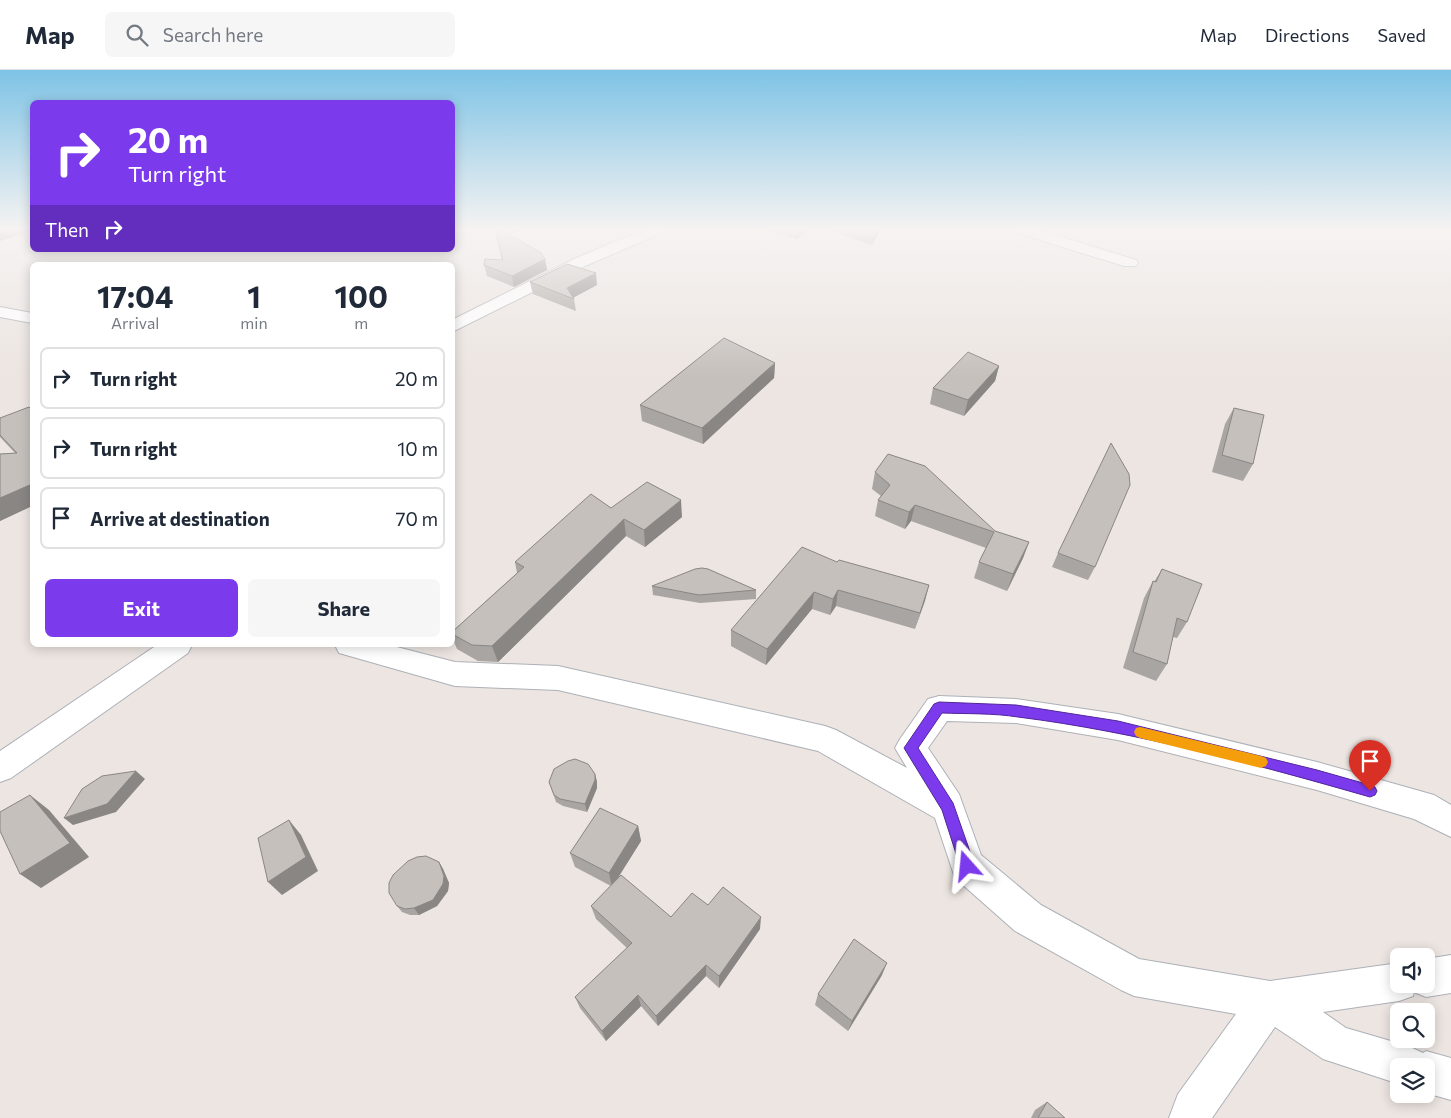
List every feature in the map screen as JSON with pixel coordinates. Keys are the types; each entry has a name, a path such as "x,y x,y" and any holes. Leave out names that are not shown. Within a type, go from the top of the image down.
{"street":[{"path":"455,326 550,278"},
{"path":"0,312 30,318"},
{"path":"0,768 175,647"},
{"path":"356,647 455,674 558,678 824,739 948,808"},
{"path":"1390,983 1270,1000 1134,977 1028,918 967,866 948,808 911,748 939,708 1016,711 1118,727 1317,776 1422,806 1451,822"},
{"path":"1435,977 1451,974"},
{"path":"1270,1000 1337,1046 1390,1061"},
{"path":"1190,1118 1193,1109 1270,1000"},
{"path":"1435,1075 1451,1079"}],"building":[{"path":"538,278 587,278 567,288 574,299 530,282"},
{"path":"724,338 775,363 702,428 640,405"},
{"path":"968,352 999,366 968,400 933,388"},
{"path":"30,408 30,485 0,498 0,454 17,453 0,435 0,418"},
{"path":"1234,408 1264,415 1253,464 1222,455"},
{"path":"1111,443 1129,474 1130,485 1095,567 1058,553"},
{"path":"888,454 925,466 995,531 1029,542 1013,574 979,562 994,532 915,505 909,512 878,500 890,485 875,472"},
{"path":"647,482 681,500 644,530 624,519 492,646 472,645 455,636 455,629 524,567 515,562 591,494 611,508"},
{"path":"802,547 837,562 839,560 929,585 920,613 838,590 833,599 814,592 767,649 731,630"},
{"path":"702,568 756,590 699,595 652,586"},
{"path":"1162,569 1202,584 1187,622 1177,618 1167,664 1133,652 1153,581 1156,582"},
{"path":"575,759 588,764 595,774 595,780 585,804 560,799 554,795 549,782 554,769"},
{"path":"136,771 107,804 64,818 82,789 102,776"},
{"path":"30,795 70,843 20,874 0,831 0,812"},
{"path":"600,808 638,826 609,873 570,853"},
{"path":"289,820 306,857 268,882 258,838"},
{"path":"426,856 439,862 444,876 443,884 433,900 414,908 405,909 397,906 389,893 389,883 393,875 408,861"},
{"path":"621,875 671,917 692,893 708,905 723,887 761,917 719,976 706,965 656,1016 638,995 602,1031 575,997 632,943 591,906"},
{"path":"854,939 887,963 852,1021 818,994"},
{"path":"1047,1102 1065,1118 1038,1118"}],"slow traffic":[{"path":"1140,732 1261,762"}],"route":[{"path":"967,866 948,808 911,748 939,708 1016,711 1118,727 1370,791"}]}
